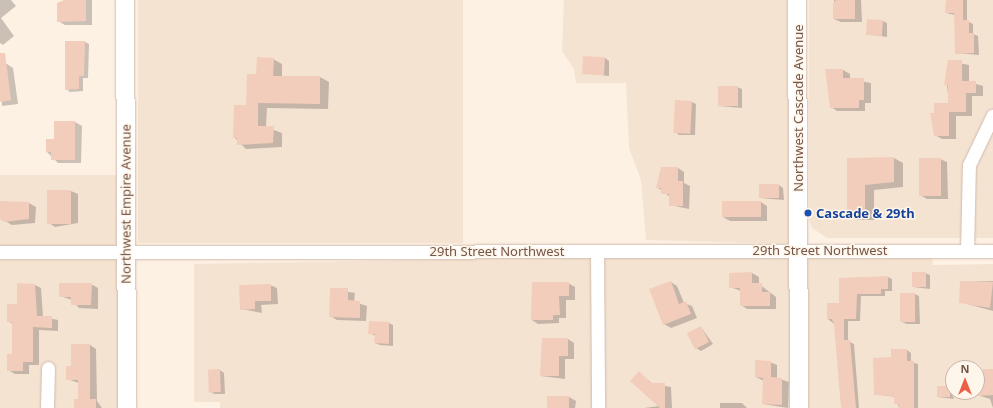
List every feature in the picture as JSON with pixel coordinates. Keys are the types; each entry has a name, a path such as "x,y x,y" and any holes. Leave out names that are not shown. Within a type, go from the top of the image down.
{"street":[{"name":"Northwest Empire Avenue","path":"125,0 128,408"},
{"name":"Northwest Cascade Avenue","path":"797,0 799,408"},
{"path":"967,251 969,165 993,115"},
{"path":"597,251 598,408"},
{"name":"29th Street Northwest","path":"0,252 993,251"},
{"path":"47,408 48,368"}],"shaded area":[{"path":"138,0 463,0 463,243 138,243"},
{"path":"564,0 790,0 791,244 646,240 641,180 629,148 626,83 576,83 574,69 562,51"},
{"path":"809,0 993,0 993,238 827,238 812,228 809,220"},
{"path":"0,175 120,175 120,408 0,408"},
{"path":"792,253 792,408 220,408 220,402 194,402 194,264"},
{"path":"810,257 932,258 933,265 993,264 993,408 806,408 806,263"}],"building":[{"path":"64,0 86,0 86,21 57,22 57,3"},
{"path":"836,0 855,0 855,19 833,19 833,3"},
{"path":"946,0 963,0 963,20 969,20 969,33 974,33 974,53 955,54 954,13 945,13"},
{"path":"867,19 883,20 882,36 866,35"},
{"path":"65,41 85,41 84,76 79,76 79,89 65,90"},
{"path":"0,53 5,53 11,100 0,102"},
{"path":"583,56 605,57 604,75 582,74"},
{"path":"257,57 274,58 273,76 320,76 320,104 258,103 258,126 274,126 273,143 237,145 237,138 233,138 234,105 246,105 247,74 256,74"},
{"path":"948,60 962,60 962,81 976,81 976,93 966,93 966,112 949,112 949,136 934,136 930,113 934,113 934,103 948,103 948,85 944,85"},
{"path":"825,69 843,69 843,78 864,78 864,100 859,100 859,108 830,108"},
{"path":"718,86 738,86 738,106 718,106"},
{"path":"675,100 692,101 690,134 673,133"},
{"path":"54,121 75,121 75,160 51,160 51,152 46,152 46,139 54,139"},
{"path":"894,157 894,182 865,185 865,216 847,216 847,158"},
{"path":"919,158 941,158 941,196 919,196"},
{"path":"661,167 678,167 678,181 683,181 683,206 669,206 669,194 661,194 661,188 656,188"},
{"path":"759,184 779,184 779,198 759,198"},
{"path":"47,190 71,190 71,224 47,224"},
{"path":"0,201 29,202 29,219 4,222 0,219"},
{"path":"722,201 761,201 761,217 722,217"},
{"path":"752,272 752,283 762,283 762,292 770,292 770,306 740,306 740,288 729,288 729,273"},
{"path":"912,272 926,272 926,287 912,287"},
{"path":"888,276 888,289 881,289 881,294 857,294 856,319 844,319 844,340 850,340 856,408 841,408 834,325 832,319 827,319 827,303 839,303 839,278"},
{"path":"671,281 679,304 686,301 691,314 663,325 649,289"},
{"path":"960,281 993,282 990,308 959,303"},
{"path":"532,282 569,282 569,296 559,296 560,315 553,315 553,320 531,320"},
{"path":"17,283 35,284 37,316 52,316 52,328 33,327 33,362 23,362 23,371 7,371 7,354 12,354 12,322 7,322 7,304 17,304"},
{"path":"59,283 92,283 91,305 71,305 71,297 59,297"},
{"path":"271,284 271,301 255,301 255,309 240,310 239,285"},
{"path":"330,288 348,288 348,300 360,301 360,318 329,317"},
{"path":"900,293 915,293 915,322 900,322"},
{"path":"369,321 389,322 389,344 374,343 375,334 368,334"},
{"path":"701,326 709,342 695,349 687,333"},
{"path":"542,338 568,338 568,356 559,356 559,376 540,376"},
{"path":"71,344 90,344 90,399 96,399 96,408 74,408 74,399 78,399 78,380 66,380 66,366 71,366"},
{"path":"891,349 907,349 907,361 914,361 914,408 899,408 899,404 894,404 894,396 874,395 873,358 891,357"},
{"path":"755,360 771,361 771,377 782,378 782,405 762,404 763,378 755,377"},
{"path":"208,369 220,369 221,392 209,392"},
{"path":"985,369 993,369 993,395 985,396"},
{"path":"639,371 651,383 665,383 665,408 660,408 630,381"},
{"path":"937,386 945,386 945,397 937,397"},
{"path":"547,396 569,396 569,408 547,408"}],"place":[{"name":"Cascade & 29th","path":"808,213"}]}
